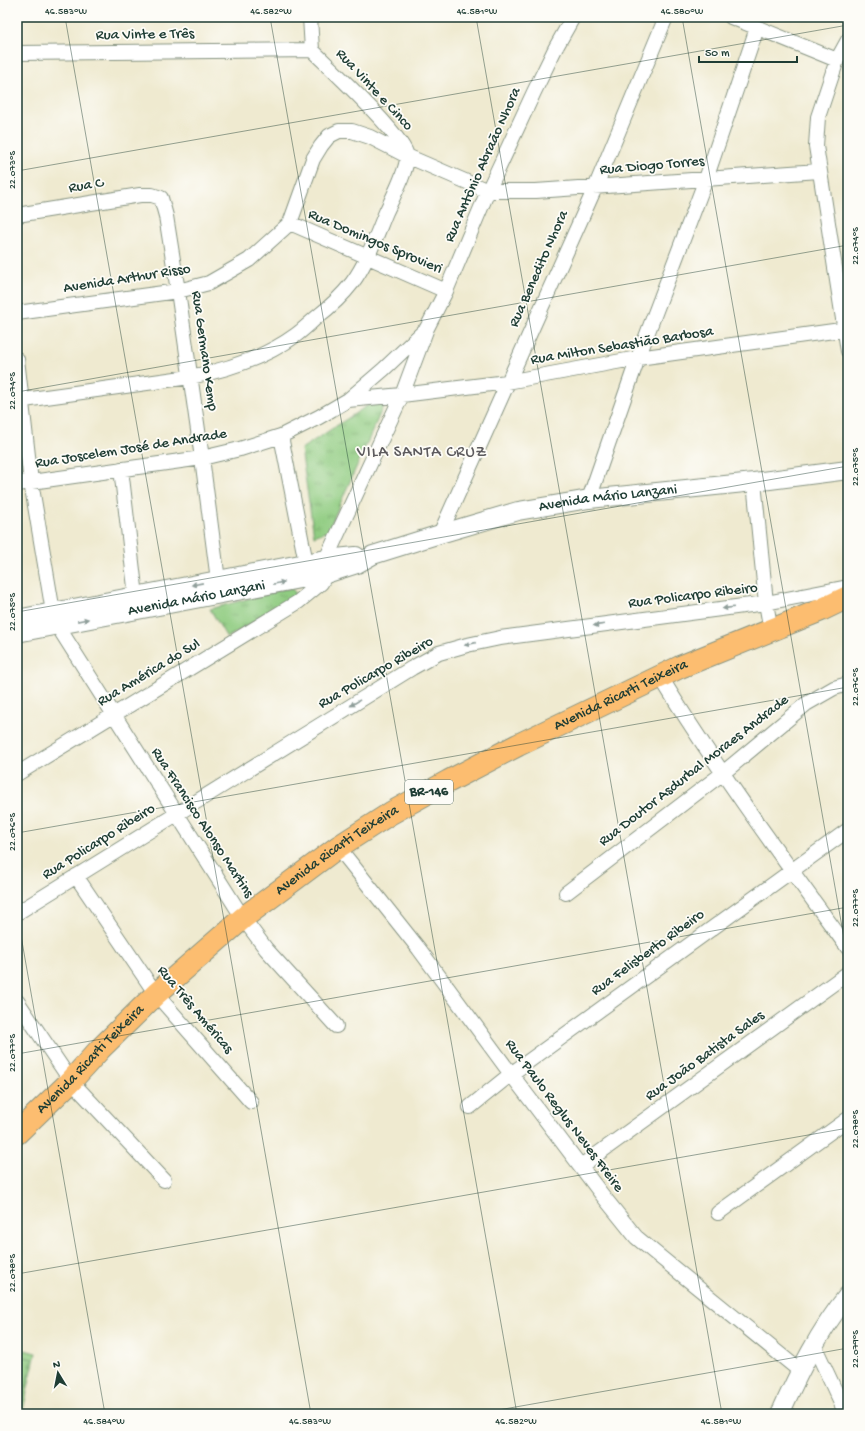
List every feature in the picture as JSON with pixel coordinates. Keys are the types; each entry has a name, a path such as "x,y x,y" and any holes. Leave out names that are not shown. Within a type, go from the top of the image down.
{"main road":[{"name":"Avenida Ricarti Teixeira","path":"17,1133 71,1081 100,1049 156,994 243,918 338,847 391,812 449,780 518,745 660,676 848,598"}],"street":[{"path":"310,17 312,50"},
{"name":"Rua Antônio Abraão Nhora","path":"427,328 446,291 488,191 544,70 573,17"},
{"name":"Rua Benedito Nhora","path":"440,534 595,188 666,17"},
{"path":"731,17 838,60"},
{"path":"589,498 638,358 706,179 757,28"},
{"path":"848,40 838,60 818,117 816,146 819,172 846,329 848,350"},
{"name":"Rua Vinte e Três","path":"17,53 312,50"},
{"name":"Rua Vinte e Cinco","path":"312,50 368,106 395,136 402,145 407,156"},
{"name":"Avenida Arthur Risso","path":"17,313 178,291 209,282 249,260 290,223 313,159 329,136 339,131 352,131 370,137 407,156 488,191"},
{"path":"19,401 190,377 212,372 259,356 296,335 332,305 352,283 367,257 402,174 407,156"},
{"name":"Rua Diogo Torres","path":"488,191 536,191 595,188 819,172"},
{"name":"Rua C","path":"17,215 140,195 152,195 161,198"},
{"name":"Rua Germano Kemp","path":"161,198 166,216 178,291 218,580"},
{"name":"Rua Domingos Sprovieri","path":"290,223 446,291"},
{"name":"Rua América do Sul","path":"17,774 113,714 235,642 298,602 321,583 326,566 402,395 427,328"},
{"name":"Rua Joscelem José de Andrade","path":"17,484 202,458 240,449 281,436 319,417 348,400 384,369 427,328"},
{"name":"Rua Milton Sebastião Barbosa","path":"348,400 507,382 638,358 846,329"},
{"path":"17,360 19,401 31,482 55,618"},
{"path":"281,436 307,570 298,602"},
{"path":"121,469 136,596"},
{"name":"Avenida Mário Lanzani","path":"17,618 55,618 307,570 373,555 518,511 589,498 754,482 848,470"},
{"path":"754,482 766,603 771,631"},
{"name":"Avenida Mário Lanzani","path":"17,633 55,618 136,596 218,580 307,570"},
{"name":"Rua Policarpo Ribeiro","path":"17,913 412,668 439,653 466,645 500,638 766,603 848,587"},
{"name":"Rua Francisco Alonso Martins","path":"55,618 113,714 243,918 266,949 336,1026"},
{"path":"660,676 676,703 723,773 848,948"},
{"name":"Rua Doutor Asdurbal Moraes Andrade","path":"566,892 723,773 806,704 834,688 848,684"},
{"name":"Rua Felisberto Ribeiro","path":"470,1107 511,1074 848,830"},
{"name":"Rua Paulo Reglus Neves Freire","path":"338,847 419,949 511,1074 582,1166 603,1196 636,1237 800,1370"},
{"name":"Rua Três Américas","path":"76,876 156,994 252,1102"},
{"name":"Rua João Batista Sales","path":"582,1166 848,973"},
{"path":"17,1001 71,1081 164,1180"},
{"path":"718,1213 848,1119"},
{"path":"780,1414 800,1370 814,1345 837,1308 848,1295"},
{"path":"814,1345 846,1414"}],"green space":[{"path":"387,398 328,531 314,536 301,449 365,407"},
{"path":"284,589 292,589 295,592 295,597 227,638 210,609"},
{"path":"17,1348 36,1353 22,1414 17,1414"},
{"path":"17,1355 32,1359 20,1410 17,1409"}],"district":[{"name":"VILA SANTA CRUZ","path":"422,453"}]}
